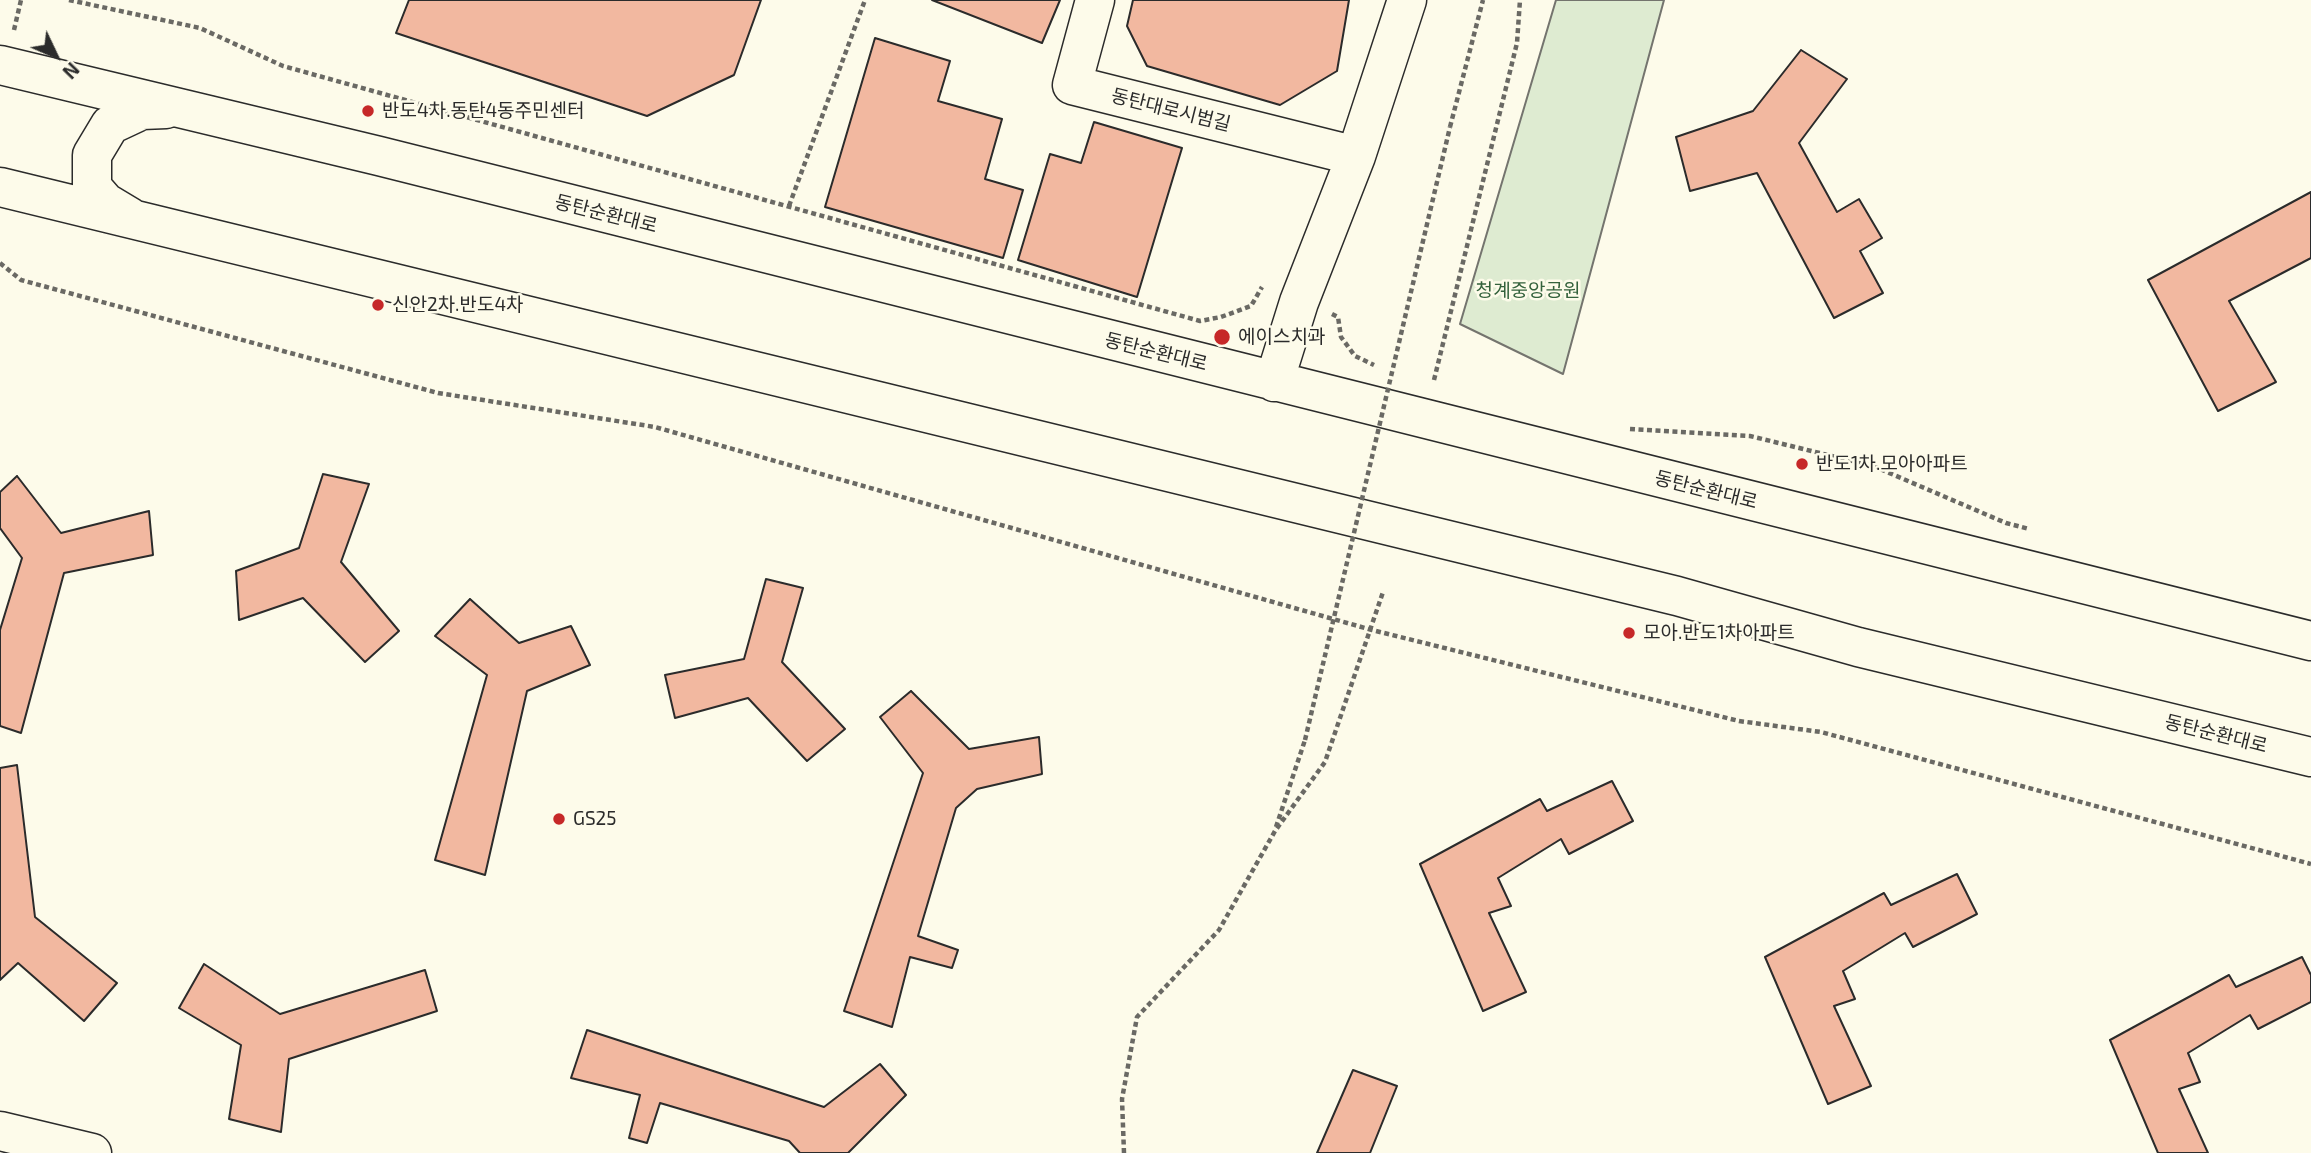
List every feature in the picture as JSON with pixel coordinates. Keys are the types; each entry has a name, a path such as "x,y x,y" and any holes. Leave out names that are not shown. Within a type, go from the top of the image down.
{"street":[{"name":"동탄대로시범길","path":"1095,0 1072,85 1356,156"},
{"path":"1274,382 1299,302 1356,156 1407,0"},
{"name":"동탄순환대로","path":"0,65 379,156 2311,641"},
{"path":"138,221 105,202 92,187 92,155 110,125 142,110 178,109"},
{"name":"동탄순환대로","path":"0,187 1636,586 1858,647 2311,757"},
{"path":"0,1131 92,1153"}],"path":[{"path":"69,0 200,28 283,66 1200,321 1251,306 1262,287"},
{"path":"789,207 865,0"},
{"path":"1275,831 1305,740 1450,127 1483,0"},
{"path":"1434,380 1517,43 1520,0"},
{"path":"0,263 22,280 438,393 655,428 1371,630 1739,722 1821,732 2311,864"},
{"path":"1338,317 1342,337 1355,356 1373,365 1398,371"},
{"path":"1422,377 1447,383"},
{"path":"1618,426 1749,436 1860,463 2006,523 2032,530"},
{"path":"1124,1153 1122,1099 1137,1017 1219,930 1275,831 1325,762 1383,592"}],"green space":[{"name":"청계중앙공원","path":"1556,0 1664,0 1563,374 1460,324"}],"building":[{"path":"409,0 761,0 734,75 647,116 396,33"},
{"path":"932,0 1060,0 1042,43"},
{"path":"1133,0 1349,0 1337,71 1280,105 1147,66 1127,26"},
{"path":"875,38 950,61 938,101 1002,119 985,179 1023,190 1003,258 825,207"},
{"path":"1801,50 1847,79 1799,143 1837,212 1859,199 1882,238 1860,251 1883,293 1834,318 1757,173 1690,191 1676,137 1753,111"},
{"path":"1094,122 1182,148 1137,297 1018,260 1050,154 1081,163"},
{"path":"2311,192 2311,258 2229,301 2276,382 2218,411 2148,280"},
{"path":"323,474 369,484 341,562 399,631 365,662 303,598 239,620 236,571 299,548"},
{"path":"17,476 61,533 149,511 153,555 64,573 21,733 0,726 0,630 22,558 0,528 0,492"},
{"path":"766,579 803,588 782,662 845,729 807,761 748,698 675,718 665,675 744,659"},
{"path":"470,599 519,643 571,626 590,665 527,691 485,875 435,860 487,675 435,636"},
{"path":"911,691 969,749 1039,737 1042,774 977,789 956,808 918,936 958,950 952,968 910,957 892,1027 844,1011 923,773 880,717"},
{"path":"17,765 35,917 117,983 84,1021 18,963 0,980 0,768"},
{"path":"1612,781 1633,821 1569,854 1561,839 1498,878 1511,906 1489,913 1526,992 1483,1011 1420,864 1540,799 1547,811"},
{"path":"1957,874 1977,914 1913,947 1905,933 1843,971 1855,999 1834,1006 1871,1086 1828,1104 1765,957 1884,893 1891,905"},
{"path":"2302,957 2311,975 2311,1002 2258,1029 2250,1015 2188,1053 2200,1082 2179,1089 2208,1153 2158,1153 2110,1040 2229,975 2236,987"},
{"path":"204,964 280,1014 425,970 437,1011 289,1059 281,1132 229,1119 241,1045 179,1008"},
{"path":"587,1030 824,1107 880,1064 906,1095 848,1153 800,1153 789,1141 660,1103 647,1143 629,1138 640,1095 571,1078"},
{"path":"1353,1070 1397,1086 1370,1153 1317,1153"}],"place":[{"name":"반도4차.동탄4동주민센터","path":"368,111"},
{"name":"신안2차.반도4차","path":"378,305"},
{"name":"에이스치과","path":"1222,337"},
{"name":"반도1차.모아아파트","path":"1802,464"},
{"name":"모아.반도1차아파트","path":"1629,633"},
{"name":"GS25","path":"559,819"}]}
